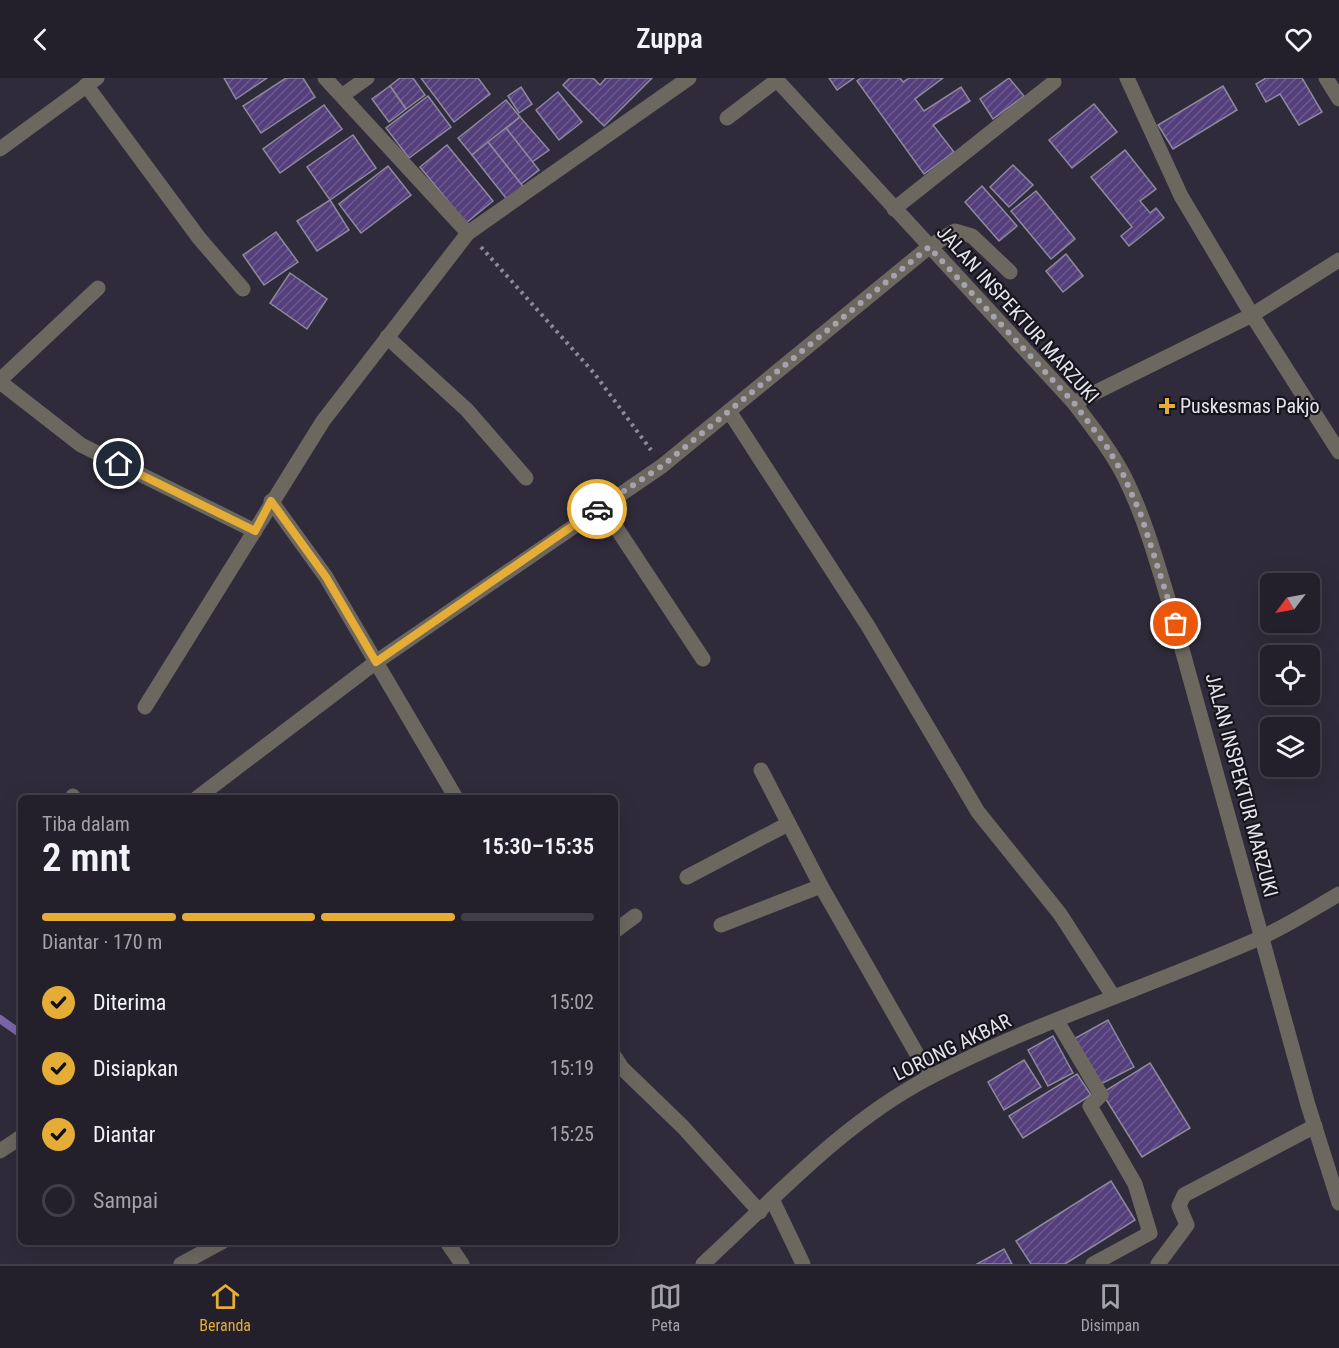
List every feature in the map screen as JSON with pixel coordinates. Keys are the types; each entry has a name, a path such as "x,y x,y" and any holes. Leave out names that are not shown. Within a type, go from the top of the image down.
{"street":[{"path":"325,78 468,233"},
{"path":"343,95 367,78"},
{"path":"145,707 255,531 271,501 323,421 468,233 689,78"},
{"path":"1127,78 1181,196 1252,315 1339,452"},
{"path":"1326,78 1339,99"},
{"path":"727,118 776,79"},
{"name":"JALAN INSPEKTUR MARZUKI","path":"776,79 1074,403 1107,447 1123,474 1147,530 1169,602 1315,1126 1339,1203"},
{"path":"0,149 92,82 199,238 243,289"},
{"path":"894,209 1054,82"},
{"path":"201,795 376,662 662,466 929,247 955,231 972,236 1010,272"},
{"path":"1074,403 1252,315 1339,260"},
{"path":"98,288 0,381 81,445 255,531"},
{"path":"387,337 467,410 526,478"},
{"path":"729,411 868,626 978,812 1060,914 1113,996"},
{"path":"271,501 326,577 454,795"},
{"path":"602,506 704,659"},
{"path":"761,770 821,886 930,1077"},
{"path":"687,877 788,824"},
{"path":"721,925 821,886"},
{"name":"LORONG AKBAR","path":"704,1264 772,1199 859,1122 930,1077 1113,996 1262,937 1339,894"},
{"path":"618,929 635,916"},
{"path":"1057,1021 1101,1095 1090,1107 1135,1184 1150,1233 1093,1264"},
{"path":"618,1067 683,1127 760,1212"},
{"path":"1158,1264 1187,1225 1179,1206 1184,1195 1315,1126"},
{"path":"0,1151 18,1139"},
{"path":"772,1199 803,1264"},
{"path":"181,1264 216,1245"},
{"path":"449,1245 462,1264"}],"path":[{"path":"468,233 594,374 662,466"}],"building":[{"path":"224,78 267,78 236,99"},
{"path":"286,78 303,78 315,97 261,133 243,106"},
{"path":"400,78 413,78 425,95 406,109 390,86"},
{"path":"421,78 478,78 490,94 454,122"},
{"path":"570,78 593,78 600,85 606,78 652,78 604,126 563,85"},
{"path":"829,78 854,78 837,90"},
{"path":"861,78 900,78 903,82 909,78 943,78 915,99 924,111 961,87 970,101 933,125 954,152 924,174 857,81"},
{"path":"1009,78 1024,96 993,119 980,99"},
{"path":"1266,78 1302,78 1322,112 1299,125 1280,94 1266,102 1256,84"},
{"path":"390,86 406,109 389,122 372,99"},
{"path":"1223,86 1237,110 1173,149 1158,125"},
{"path":"521,87 532,104 519,113 508,96"},
{"path":"558,92 582,122 559,140 536,110"},
{"path":"428,96 451,127 409,158 386,128"},
{"path":"506,100 520,117 472,155 458,138"},
{"path":"1094,104 1117,132 1072,168 1049,140"},
{"path":"324,105 342,129 280,173 263,149"},
{"path":"520,117 549,150 532,162 506,128"},
{"path":"506,128 539,170 521,184 488,142"},
{"path":"353,135 376,168 330,200 307,167"},
{"path":"488,142 525,189 509,202 472,155"},
{"path":"447,145 493,201 466,223 420,167"},
{"path":"1125,150 1156,189 1140,201 1150,213 1156,208 1164,218 1129,246 1121,236 1132,227 1091,177"},
{"path":"1013,165 1033,185 1009,207 990,187"},
{"path":"388,166 411,195 361,233 339,204"},
{"path":"982,186 1017,226 999,241 965,202"},
{"path":"1036,191 1075,239 1051,259 1011,211"},
{"path":"330,200 349,230 317,251 297,221"},
{"path":"276,232 298,262 264,285 243,255"},
{"path":"1066,254 1083,276 1063,292 1046,271"},
{"path":"290,273 327,299 307,329 270,303"},
{"path":"1108,1020 1134,1067 1097,1086 1072,1040"},
{"path":"1053,1036 1073,1073 1048,1086 1028,1050"},
{"path":"1024,1060 1041,1087 1004,1110 988,1082"},
{"path":"1150,1063 1190,1128 1142,1157 1102,1093"},
{"path":"1077,1074 1091,1095 1023,1138 1009,1116"},
{"path":"1111,1181 1135,1220 1065,1264 1031,1264 1016,1241"},
{"path":"1004,1249 1012,1264 977,1264"}],"waterway":[{"path":"0,1019 18,1032"}],"way so far":[{"path":"597,509 662,466 929,247 1074,403 1107,447 1123,474 1147,530 1176,624"}],"place":[{"name":"Puskesmas Pakjo","path":"1167,406"}],"route":[{"path":"119,464 255,531 271,501 326,577 376,662 597,509"}]}
